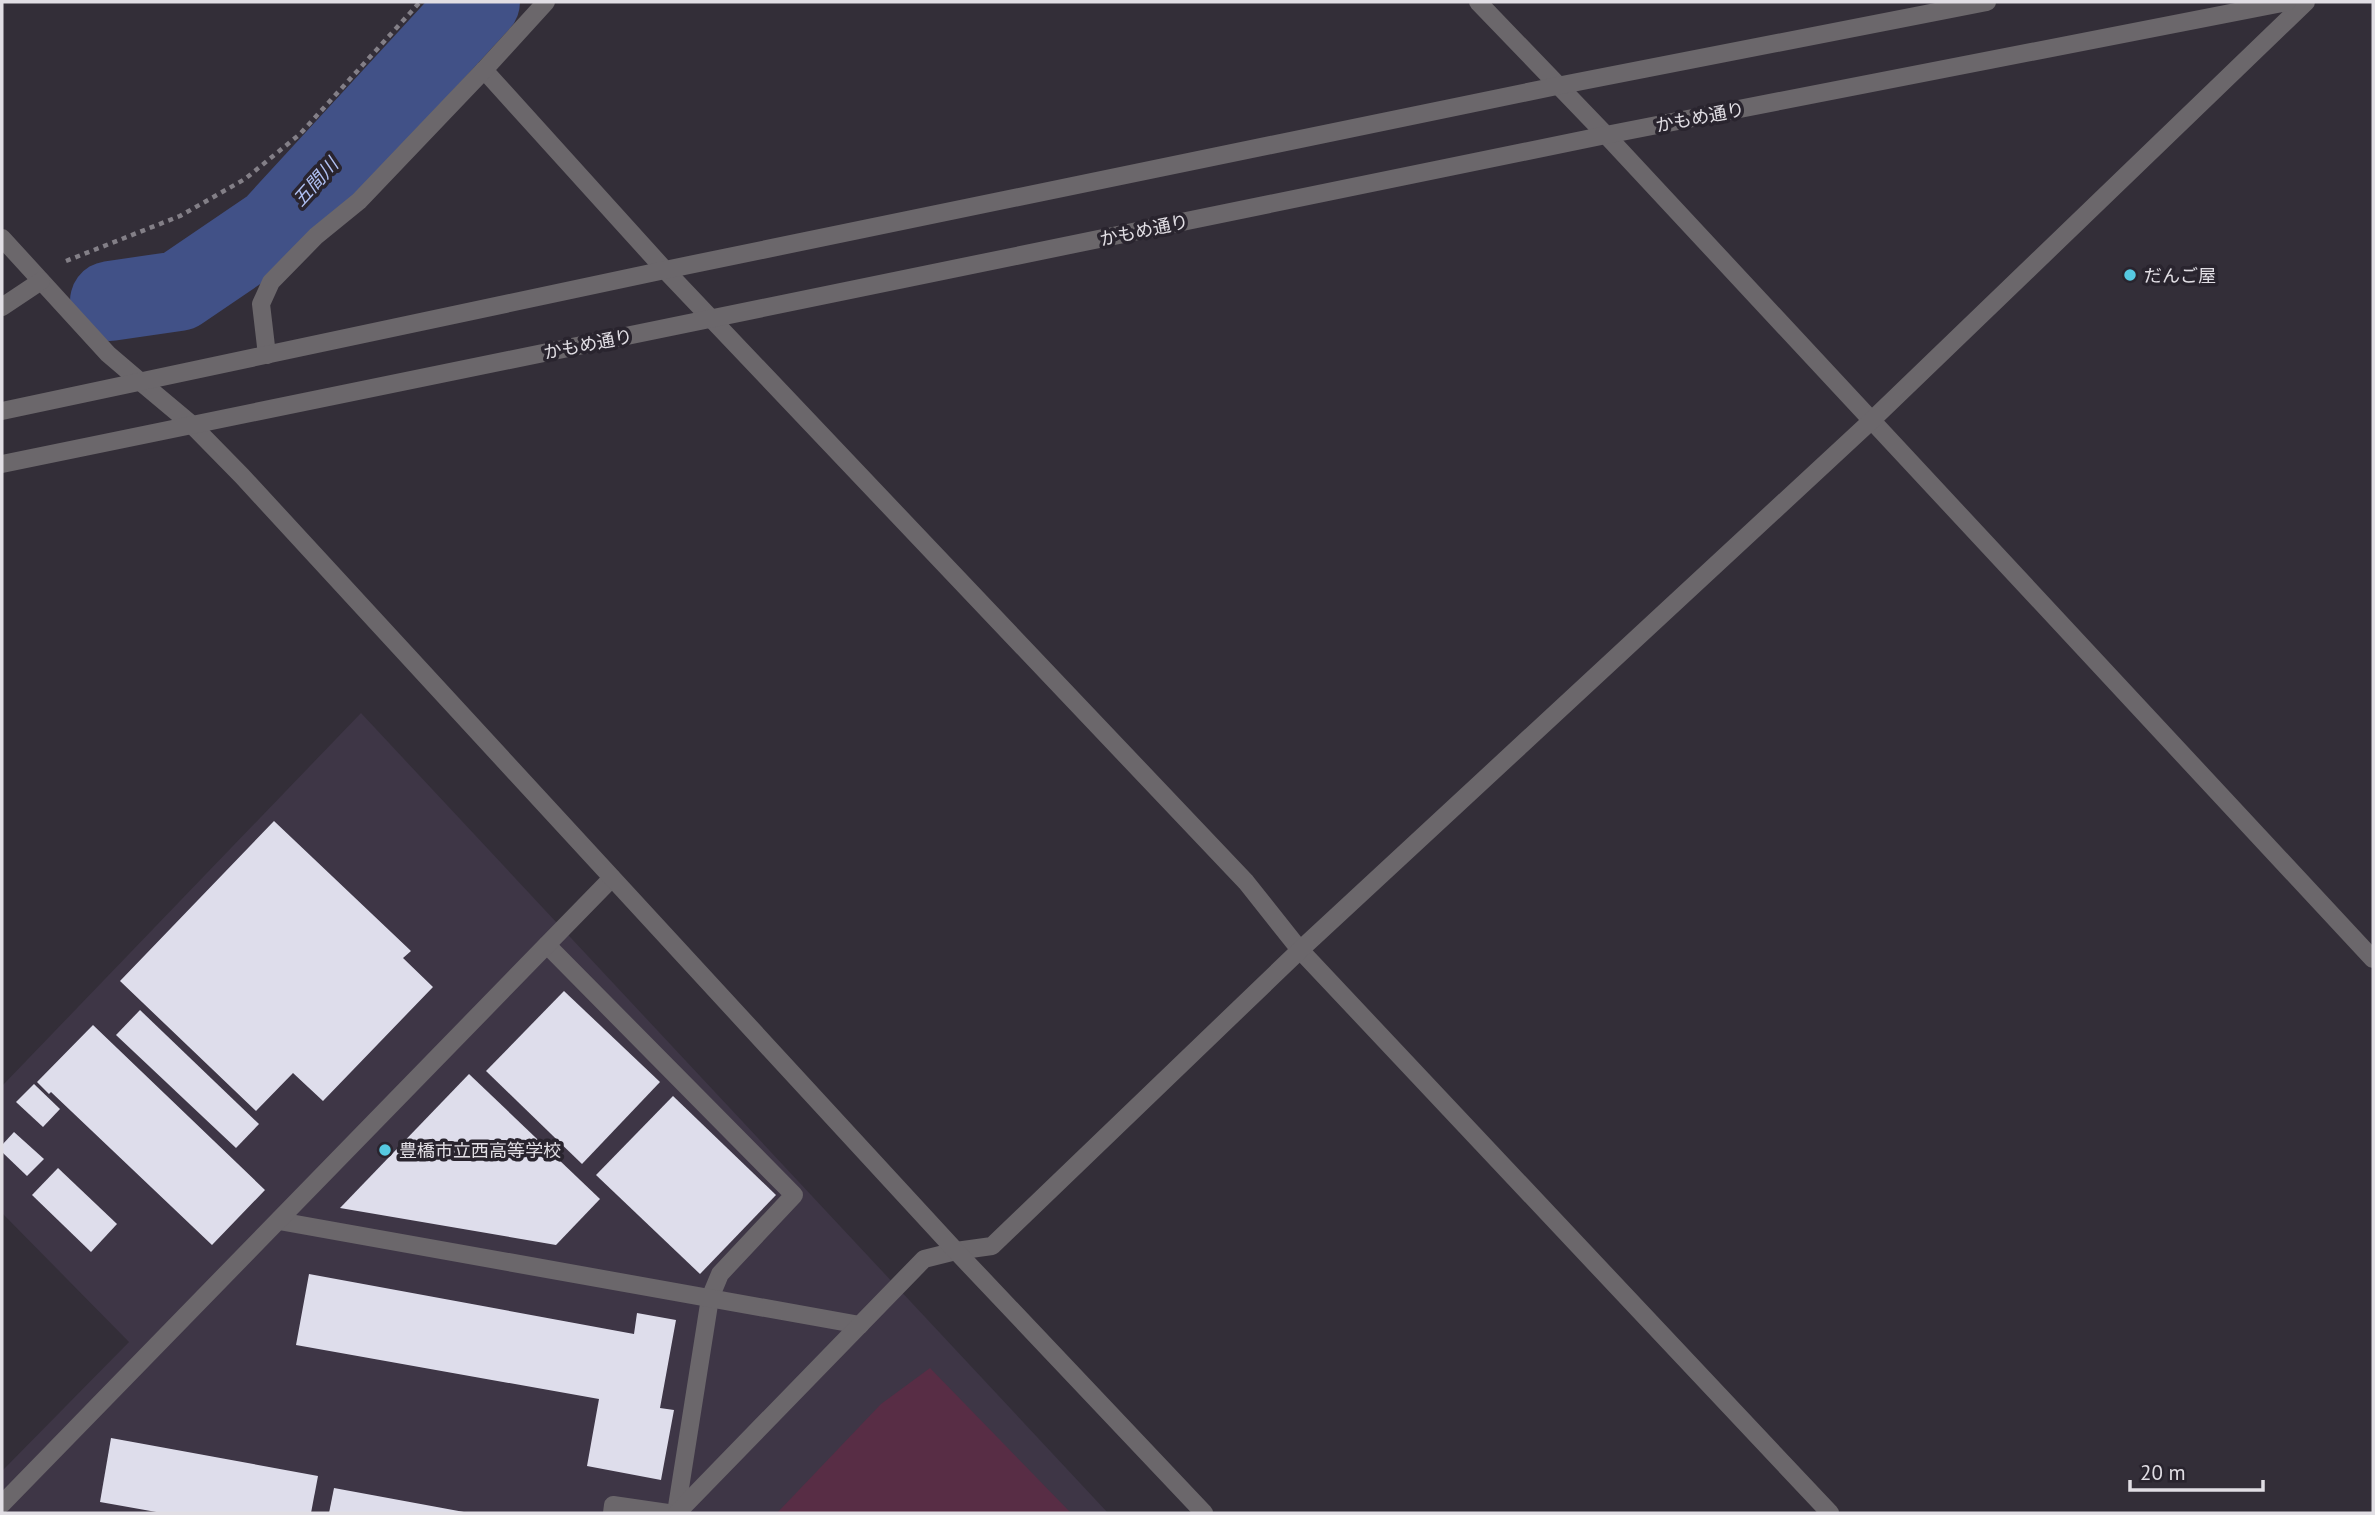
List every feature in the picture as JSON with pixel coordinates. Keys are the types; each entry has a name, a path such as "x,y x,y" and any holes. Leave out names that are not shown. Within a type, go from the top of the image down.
{"street":[{"path":"267,355 261,304 271,282 316,236 359,201 546,2"},
{"path":"1478,2 2373,959"},
{"path":"2,411 665,270 1557,86 1987,2"},
{"name":"かもめ通り","path":"2,464 1605,135 2287,2"},
{"path":"676,1513 924,1259 992,1246 1300,950 1871,421 2306,2"},
{"path":"484,70 710,319 1246,882 1300,950 1830,1513"},
{"path":"2,238 108,354 191,424 242,476 956,1251 1204,1513"},
{"path":"2,307 41,281"},
{"path":"2,1504 612,878"},
{"path":"547,945 794,1195 720,1274 710,1298 676,1513"},
{"path":"279,1221 860,1325"},
{"path":"612,1513 613,1505 668,1513"}],"path":[{"path":"41,281 60,263 180,216 245,179 300,134 420,2"}],"shaded area":[{"name":"豊橋市立西高等学校","path":"361,713 1108,1513 2,1513 2,1471 129,1342 2,1213 2,1086"},
{"path":"930,1368 1071,1513 777,1513 881,1404"}],"building":[{"path":"274,821 411,951 403,958 433,987 323,1101 293,1073 256,1111 120,981"},
{"path":"564,991 660,1082 582,1164 486,1071"},
{"path":"140,1010 259,1124 236,1148 116,1035"},
{"path":"93,1025 265,1190 212,1245 51,1092 49,1094 37,1082"},
{"path":"469,1074 600,1199 556,1245 340,1208"},
{"path":"34,1084 60,1109 43,1127 16,1102"},
{"path":"673,1096 776,1195 700,1274 596,1175"},
{"path":"14,1132 44,1159 27,1176 2,1152 2,1145"},
{"path":"58,1168 117,1224 91,1252 32,1195"},
{"path":"309,1274 634,1334 637,1313 676,1320 660,1408 674,1410 661,1480 587,1466 599,1399 296,1345"},
{"path":"111,1438 318,1476 311,1513 162,1513 100,1502"},
{"path":"334,1488 464,1512 464,1513 329,1513"}],"waterway":[{"name":"五間川","path":"110,301 179,291 273,227 480,2"}],"place":[{"name":"だんご屋","path":"2130,275"},
{"name":"豊橋市立西高等学校","path":"385,1150"}]}
